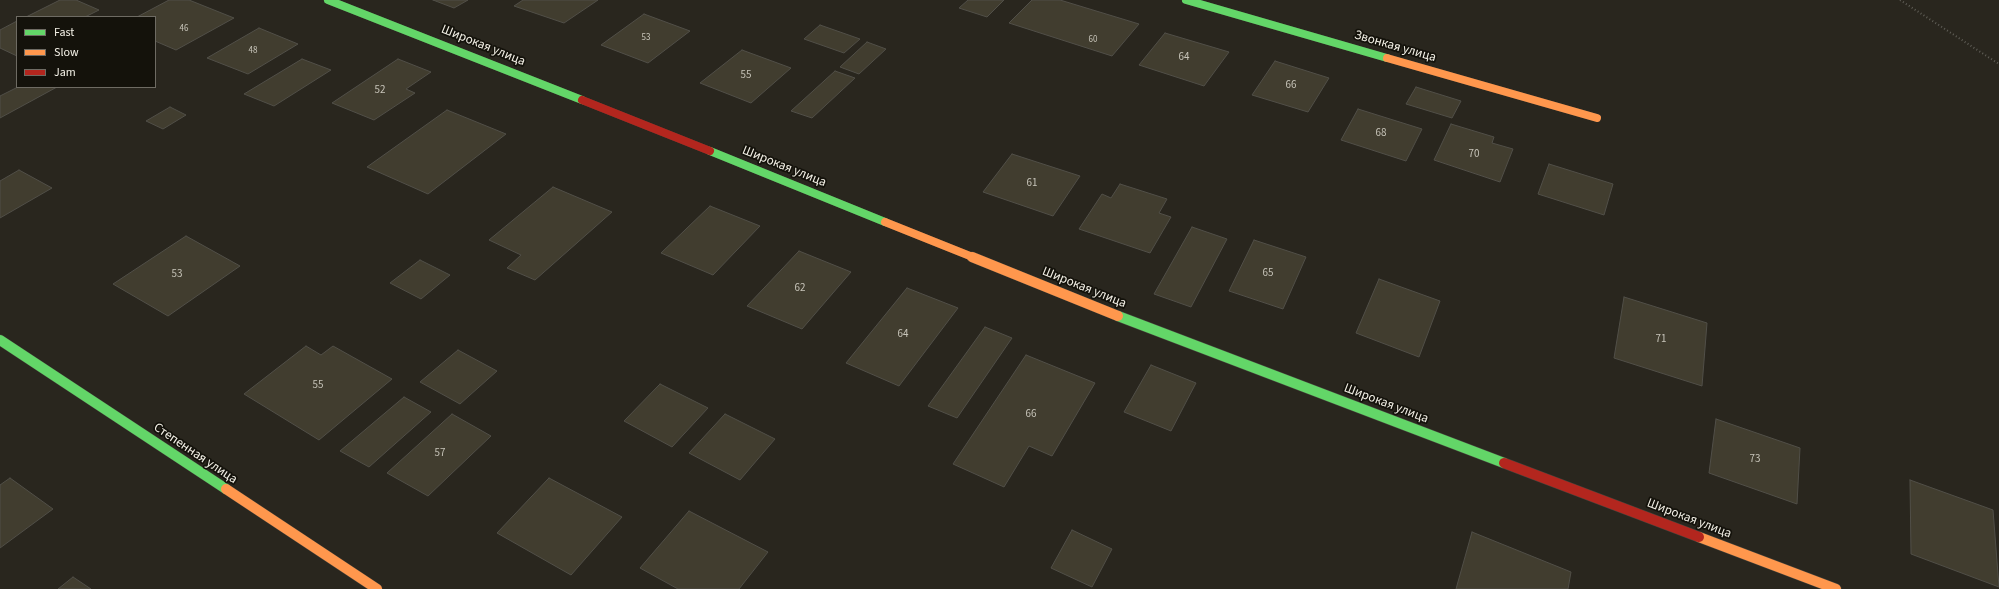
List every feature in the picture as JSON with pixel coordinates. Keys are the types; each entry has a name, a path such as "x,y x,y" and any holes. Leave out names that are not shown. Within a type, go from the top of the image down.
{"street":[{"name":"Широкая улица","path":"328,0 418,34 1144,326 1836,589"},
{"name":"Звонкая улица","path":"1186,0 1597,118"},
{"name":"Степенная улица","path":"0,340 377,589"}],"path":[{"path":"1900,0 1999,64"}],"building":[{"path":"60,0 76,0 99,10 87,16 28,16"},
{"path":"169,0 189,0 234,18 176,50 156,41 156,16 139,16"},
{"path":"433,0 468,0 454,8"},
{"path":"523,0 598,0 564,23 514,6"},
{"path":"968,0 1004,0 987,17 959,8"},
{"path":"1032,0 1060,0 1139,24 1112,56 1009,23"},
{"path":"644,14 690,31 648,63 601,45"},
{"path":"16,22 16,56 0,48 0,30"},
{"path":"820,25 860,39 844,53 804,39"},
{"path":"259,28 298,44 248,74 207,58"},
{"path":"1165,33 1229,52 1204,86 1139,65"},
{"path":"867,42 886,49 859,74 840,67"},
{"path":"742,50 791,68 751,103 700,83"},
{"path":"302,59 331,70 274,106 244,94"},
{"path":"398,59 431,72 406,89 415,93 374,120 332,103"},
{"path":"1275,61 1329,78 1308,112 1252,95"},
{"path":"835,71 855,78 812,118 791,111"},
{"path":"1416,87 1461,101 1452,118 1406,104"},
{"path":"16,88 55,88 0,118 0,96"},
{"path":"170,107 186,115 163,129 146,121"},
{"path":"1358,109 1422,129 1406,161 1341,140"},
{"path":"447,110 506,134 428,194 367,167"},
{"path":"1451,124 1494,137 1492,143 1513,149 1500,182 1434,160"},
{"path":"1012,154 1080,176 1053,216 983,192"},
{"path":"1549,164 1613,184 1604,215 1538,194"},
{"path":"19,170 52,188 0,218 0,181"},
{"path":"1120,184 1167,199 1159,213 1171,217 1150,253 1079,229 1102,194 1111,198"},
{"path":"553,187 612,212 535,280 507,268 521,255 489,240"},
{"path":"710,206 760,226 713,275 661,253"},
{"path":"1192,227 1227,239 1191,307 1154,294"},
{"path":"186,236 240,266 168,316 113,284"},
{"path":"1254,240 1306,257 1283,309 1229,291"},
{"path":"799,251 851,272 802,329 747,306"},
{"path":"420,260 450,275 421,299 390,283"},
{"path":"1379,279 1440,301 1419,357 1356,333"},
{"path":"907,288 958,308 899,386 846,363"},
{"path":"1624,297 1707,323 1702,386 1614,358"},
{"path":"985,327 1012,338 957,418 928,406"},
{"path":"306,346 321,355 333,346 392,379 319,440 244,394"},
{"path":"458,350 497,371 460,404 420,382"},
{"path":"1026,355 1095,383 1052,456 1029,446 1004,487 953,464"},
{"path":"1151,365 1196,383 1171,431 1124,412"},
{"path":"660,384 708,408 672,447 624,421"},
{"path":"404,397 431,412 369,467 340,451"},
{"path":"452,414 491,436 428,496 387,473"},
{"path":"725,414 775,439 740,480 689,453"},
{"path":"1716,419 1800,448 1797,504 1709,473"},
{"path":"10,478 53,509 0,548 0,485"},
{"path":"549,478 622,517 571,575 497,533"},
{"path":"1910,480 1993,510 1999,587 1911,554"},
{"path":"689,511 768,552 739,589 678,589 640,568"},
{"path":"1072,530 1112,549 1092,587 1051,568"},
{"path":"1472,532 1571,572 1568,589 1456,589"},
{"path":"73,577 91,589 58,589"}],"traffic: fast":[{"path":"328,0 582,100"},
{"path":"1186,0 1387,58"},
{"path":"710,151 885,222"},
{"path":"1118,316 1504,463"},
{"path":"0,340 226,489"}],"traffic: slow":[{"path":"1387,58 1597,118"},
{"path":"885,222 1118,316"},
{"path":"226,489 377,589"},
{"path":"1699,537 1836,589"}],"traffic: jam":[{"path":"582,100 710,151"},
{"path":"1504,463 1699,537"}]}
